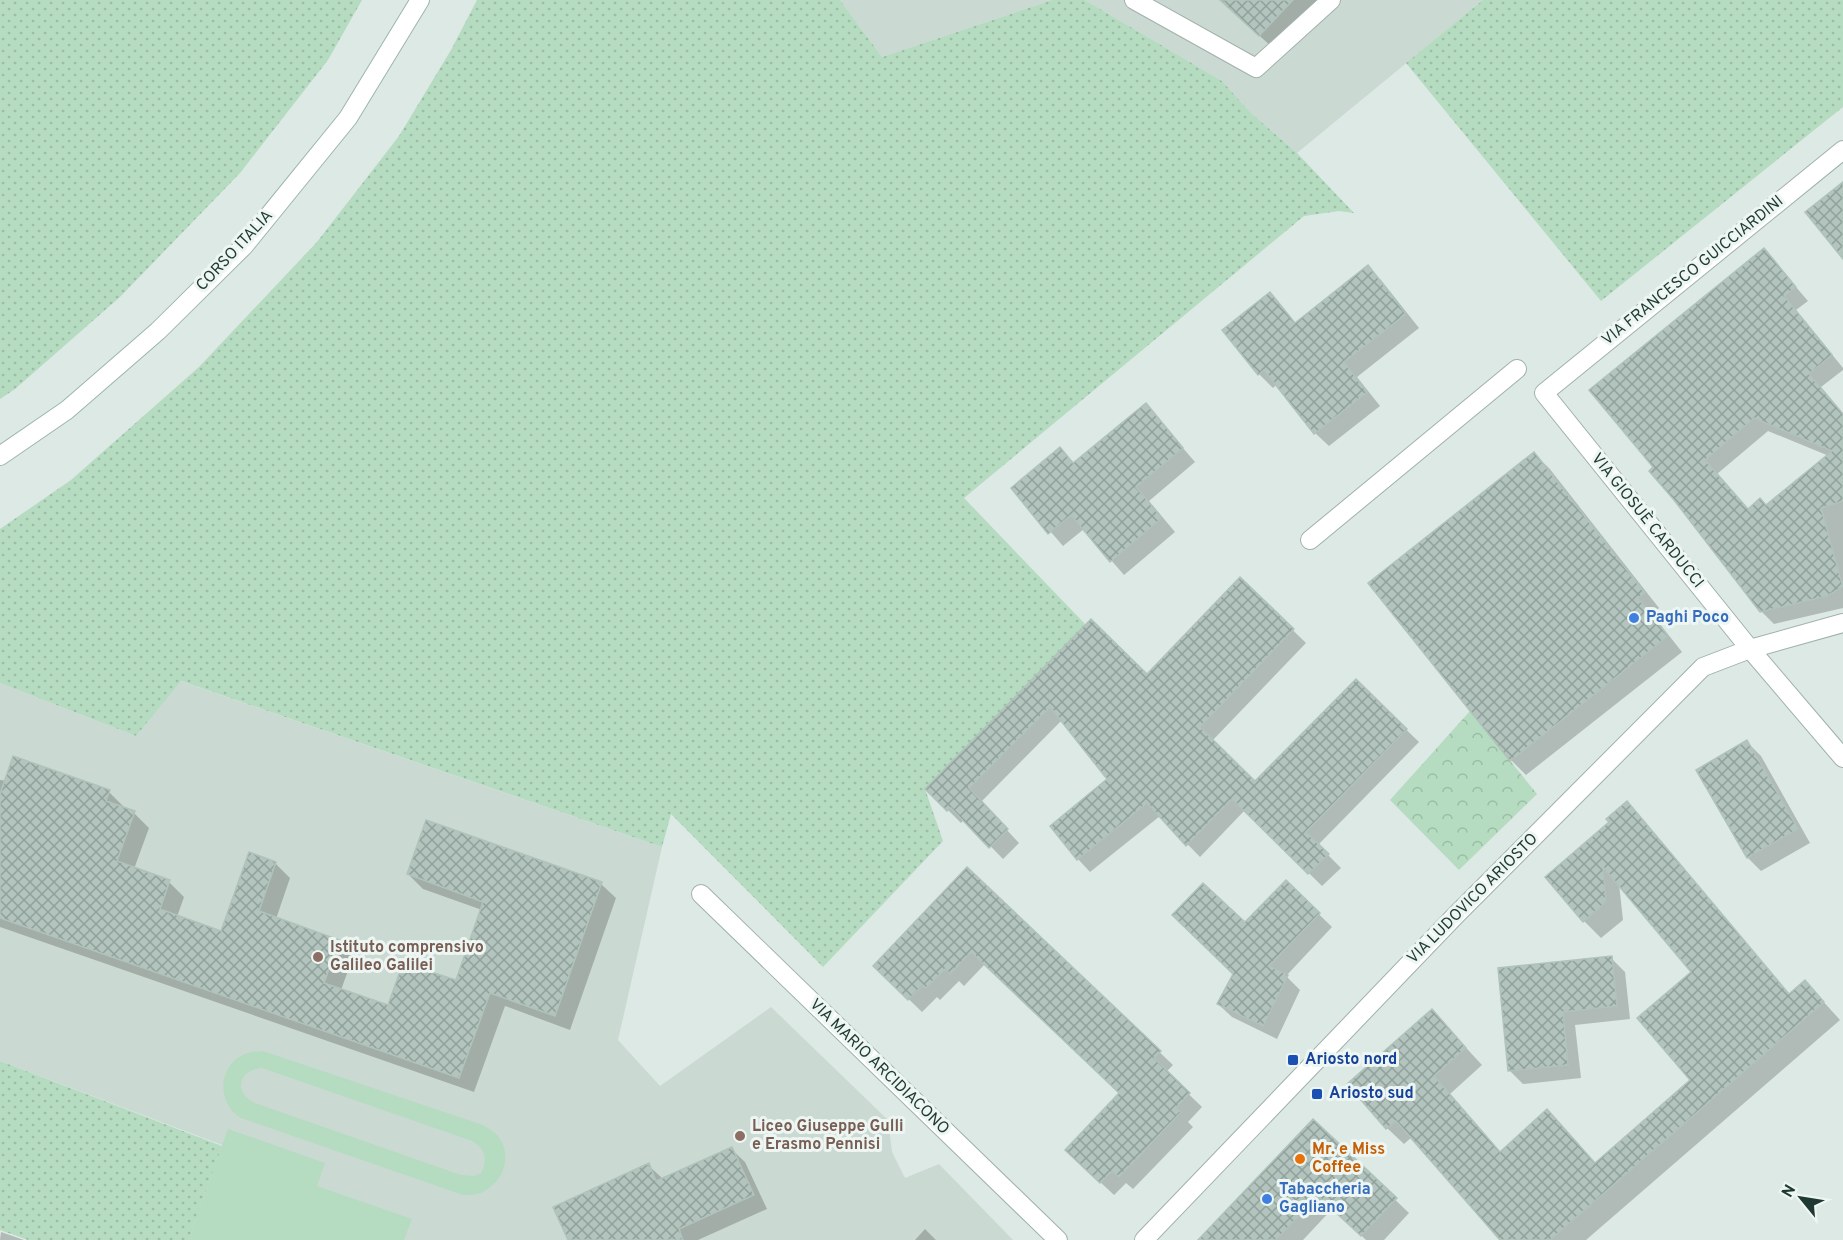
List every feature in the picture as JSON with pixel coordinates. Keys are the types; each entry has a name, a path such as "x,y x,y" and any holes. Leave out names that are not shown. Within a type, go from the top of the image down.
{"street":[{"name":"CORSO ITALIA","path":"0,456 67,410 150,339 244,246 348,118 420,0"},
{"path":"1134,0 1256,68 1331,0"},
{"name":"VIA FRANCESCO GUICCIARDINI","path":"1544,393 1843,150"},
{"path":"1310,540 1517,369"},
{"name":"VIA GIOSUÈ CARDUCCI","path":"1544,393 1750,649 1843,758"},
{"name":"VIA LUDOVICO ARIOSTO","path":"1144,1240 1454,917 1703,667 1750,649 1843,623"},
{"name":"VIA MARIO ARCIDIACONO","path":"701,894 1058,1240"}],"shaded area":[{"path":"840,0 1052,0 882,57"},
{"path":"1085,0 1483,0 1297,153 1250,112 1222,81"},
{"name":"Istituto comprensivo Galileo Galilei","path":"180,681 662,847 618,1040 660,1086 771,1007 888,1120 892,1152 905,1178 939,1164 1013,1240 189,1240 222,1145 0,1061 0,683 136,736"}],"green space":[{"path":"0,0 362,0 328,60 240,173 120,297 15,389 0,399"},
{"path":"477,0 840,0 882,57 1052,0 1085,0 1222,81 1250,112 1297,153 1354,213 1339,211 1304,216 964,498 1086,625 925,789 943,841 823,967 671,814 662,847 181,681 136,736 0,683 0,529 71,480 199,367 317,242 399,136 451,50"},
{"path":"1483,0 1843,0 1843,107 1601,301 1406,63"},
{"path":"1470,711 1537,794 1459,870 1390,800"},
{"path":"263,1051 483,1125 501,1140 505,1156 502,1172 493,1185 483,1192 463,1195 241,1118 227,1103 223,1083 231,1065 238,1058 250,1052","holes":["262,1068 472,1141 483,1151 485,1159 483,1168 481,1173 474,1176 461,1175 255,1103 243,1094 241,1082 248,1073"]},
{"path":"0,1061 222,1146 189,1240 28,1240 0,1230"},
{"path":"228,1129 325,1163 317,1186 412,1219 404,1240 189,1240"}],"building":[{"path":"1220,0 1293,0 1259,36"},
{"path":"1843,182 1843,259 1805,212"},
{"path":"1764,248 1796,287 1784,296 1832,355 1809,374 1843,414 1843,501 1821,508 1843,587 1827,596 1760,612 1649,471 1653,467 1589,390","holes":["1754,418 1832,451 1766,505 1760,498 1748,509 1705,460"]},
{"path":"1368,265 1406,314 1344,362 1367,392 1314,434 1264,370 1258,375 1222,330 1270,292 1295,323"},
{"path":"1146,403 1183,448 1136,487 1162,518 1110,562 1071,515 1048,534 1011,488 1060,447 1073,463"},
{"path":"1534,452 1645,593 1638,598 1668,636 1510,761 1368,583"},
{"path":"1240,577 1294,629 1200,727 1255,781 1356,679 1407,729 1306,832 1329,854 1308,874 1232,799 1186,846 1147,803 1077,860 1050,826 1107,779 1050,707 969,788 1008,829 989,848 951,808 947,811 925,789 1091,619 1147,674"},
{"path":"1747,740 1798,829 1747,858 1696,770"},
{"path":"13,756 110,790 106,801 135,811 117,861 170,880 160,909 221,931 249,852 276,862 259,911 339,940 324,983 388,1005 403,963 456,980 483,902 407,874 426,820 602,882 555,1016 490,993 459,1078 0,918 0,794"},
{"path":"1627,801 1789,994 1805,980 1824,1002 1550,1240 1500,1240 1396,1121 1386,1129 1347,1084 1432,1009 1466,1048 1434,1076 1500,1152 1547,1109 1595,1163 1690,1080 1637,1018 1691,972 1603,867 1606,902 1583,922 1545,877 1609,822 1606,819"},
{"path":"967,867 1161,1051 1154,1058 1190,1093 1176,1108 1181,1112 1119,1177 1112,1171 1100,1183 1065,1150 1119,1093 971,952 950,974 945,969 926,988 923,985 908,1000 873,966"},
{"path":"1286,880 1320,913 1269,966 1288,975 1263,1026 1217,1004 1233,974 1172,915 1203,883 1245,922"},
{"path":"1612,956 1617,1006 1563,1012 1568,1065 1508,1071 1498,968"},
{"path":"1313,1119 1397,1198 1361,1236 1318,1196 1276,1240 1198,1240"},
{"path":"732,1147 754,1195 679,1229 683,1240 568,1240 553,1207 649,1163 656,1181"}],"place":[{"name":"Paghi Poco","path":"1634,618"},
{"name":"Istituto comprensivo Galileo Galilei","path":"318,957"},
{"name":"Ariosto nord","path":"1293,1060"},
{"name":"Ariosto sud","path":"1317,1094"},
{"name":"Liceo Giuseppe Gulli e Erasmo Pennisi","path":"740,1136"},
{"name":"Mr. e Miss Coffee","path":"1300,1159"},
{"name":"Tabaccheria Gagliano","path":"1267,1199"}]}
